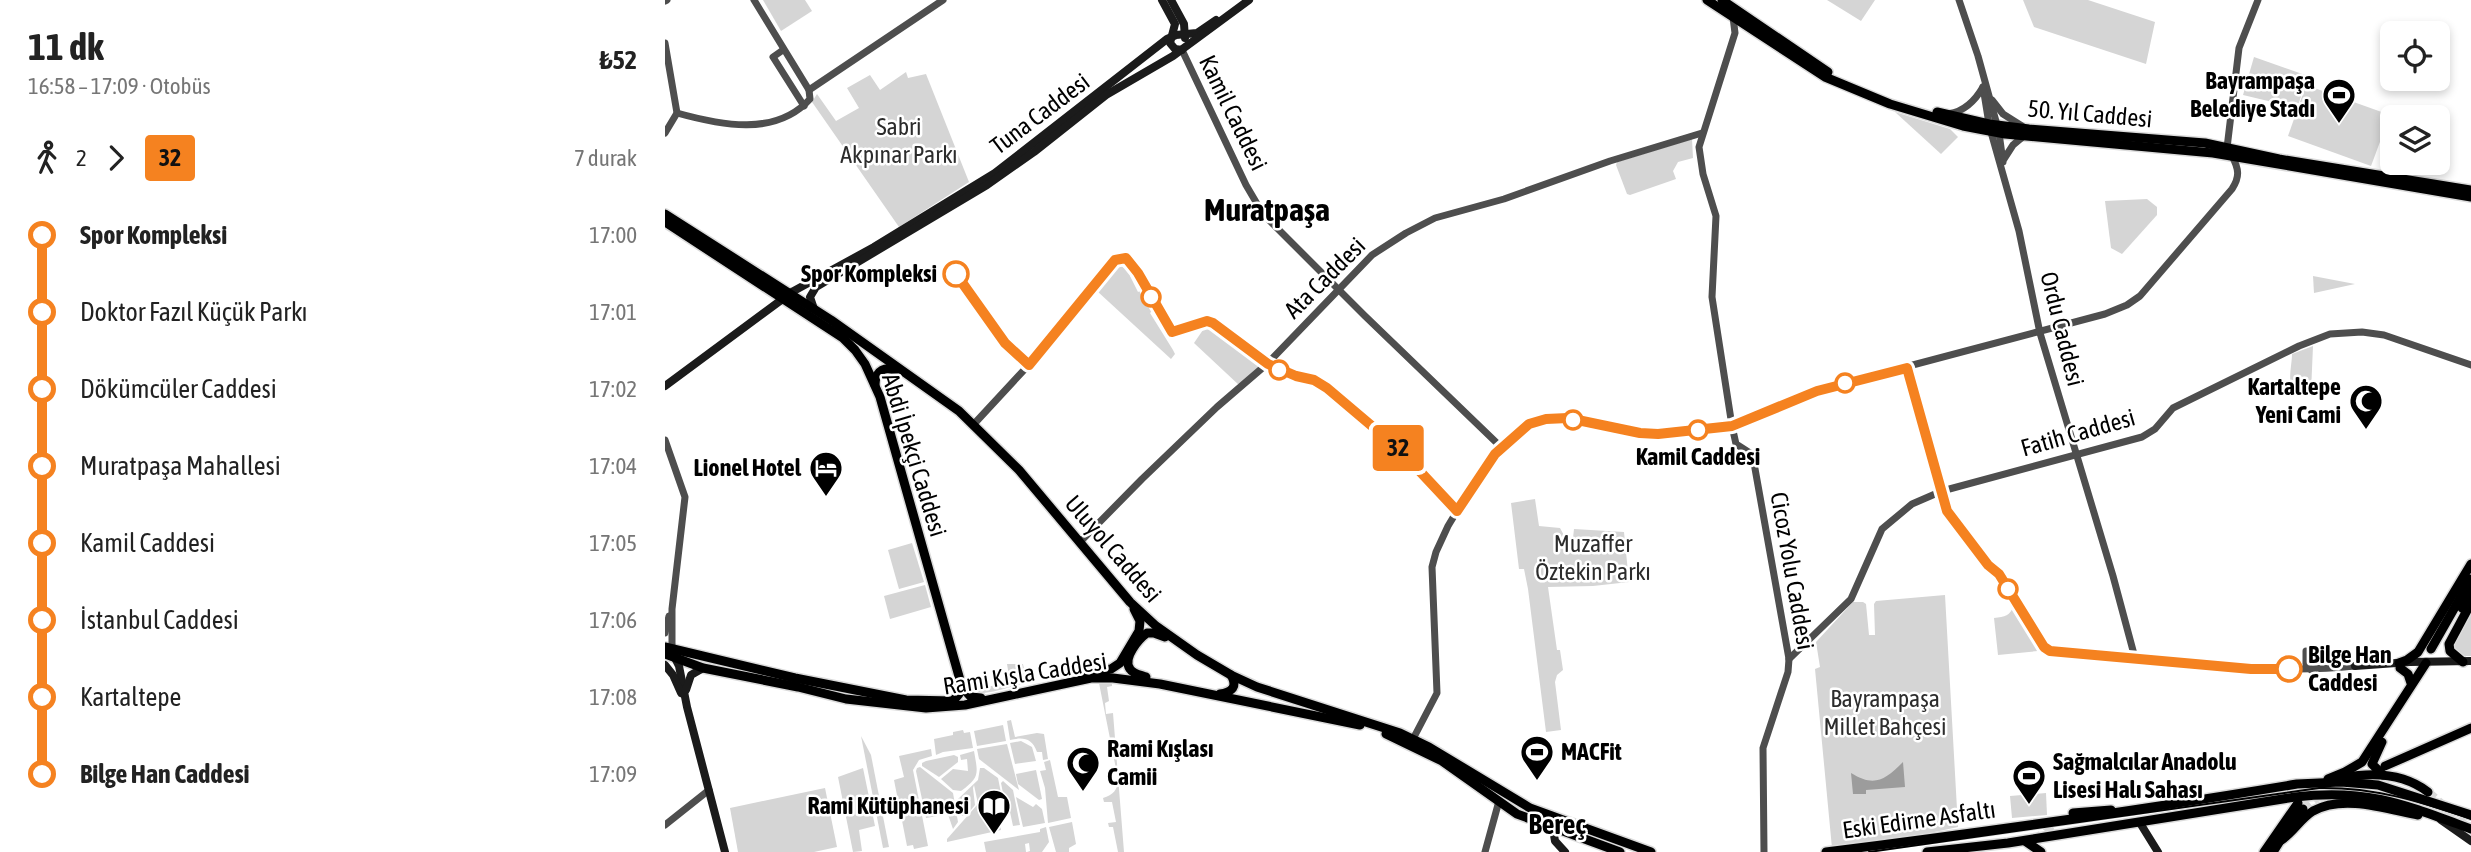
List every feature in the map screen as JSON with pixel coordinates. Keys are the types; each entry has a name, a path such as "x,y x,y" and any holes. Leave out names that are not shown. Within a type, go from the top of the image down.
{"main road":[{"path":"1162,0 1174,21 1171,45 1175,50 1182,50 1185,42 1184,23 1171,0"},
{"name":"Tuna Caddesi","path":"793,300 809,283 874,247 995,173 1172,36 1197,33 1249,0"},
{"name":"50. Yıl Caddesi","path":"1707,0 1804,65 1853,90 1937,119 2027,132 2205,144 2230,152 2471,197"},
{"path":"1727,2 1733,17"},
{"name":"50. Yıl Caddesi","path":"1727,2 1832,74 1899,102 1994,128"},
{"name":"Tuna Caddesi","path":"814,309 810,297 816,286 987,185 1106,95 1149,72 1225,20 1237,8"},
{"path":"1184,23 1193,28 1206,26"},
{"name":"50. Yıl Caddesi","path":"2292,163 2471,190"},
{"name":"Abdi İpekçi Caddesi","path":"665,214 793,300 846,340 865,364 876,385 958,674"},
{"name":"Abdi İpekçi Caddesi","path":"665,222 767,288 814,309 913,377"},
{"path":"767,288 773,297 774,306"},
{"path":"665,386 774,306 793,300"},
{"path":"754,322 793,300"},
{"path":"865,364 876,362 871,348"},
{"path":"876,385 878,373 888,368 913,377"},
{"name":"Uluyol Caddesi","path":"913,377 974,424 1019,470 1130,602 1182,645 1252,685 1375,723 1413,739"},
{"path":"2399,665 2419,652 2471,564"},
{"path":"2471,579 2433,650 2471,592"},
{"path":"1060,684 1081,675 1111,669 1120,663 1140,626 1139,617 1130,602"},
{"path":"2468,663 2450,651 2449,644 2471,603"},
{"path":"1160,684 1129,668 1128,660 1134,648 1143,636 1150,632 1182,645"},
{"path":"669,652 679,667 725,852"},
{"name":"Rami Kışla Caddesi","path":"669,652 703,668 906,700 953,701 959,694 958,674"},
{"name":"Rami Kışla Caddesi","path":"669,652 796,682 846,699 926,708 965,705 1102,677 1160,684 1337,719 1395,738 1442,761 1499,801"},
{"path":"2355,666 2468,663"},
{"path":"665,665 685,696"},
{"path":"2399,665 2408,674 2411,683"},
{"path":"2424,665 2411,683 2373,752 2372,764 2428,792"},
{"path":"2316,782 2352,769 2373,752 2421,676 2424,665"},
{"path":"685,696 691,676 703,668"},
{"path":"958,674 964,691 971,697 1017,693"},
{"path":"1215,695 1232,691 1234,682 1231,675"},
{"path":"1252,685 1244,693 1258,704"},
{"path":"2328,782 2384,771 2471,728"},
{"path":"1413,739 1517,802 1651,852"},
{"name":"Eski Edirne Asfaltı","path":"1826,852 2126,812 2316,782 2378,785 2471,815"},
{"name":"Eski Edirne Asfaltı","path":"1927,852 2023,841 2295,797 2332,794 2384,799 2471,829"},
{"path":"1499,801 1517,814 1620,852"},
{"path":"2280,841 2309,814 2333,805 2365,805 2436,816 2471,841"},
{"path":"2264,852 2301,806 2273,852"},
{"path":"2073,813 2099,810 2126,812"},
{"path":"1552,817 1555,841 1564,852"},
{"path":"2140,823 2158,852"},
{"path":"1564,852 1562,842 1569,834"},
{"path":"2023,841 2042,852"}],"street":[{"path":"677,113 715,123 750,125 776,120 804,106 810,99 809,90 754,0"},
{"path":"809,90 943,0"},
{"path":"1959,0 1985,87 1994,128"},
{"path":"1413,739 1437,693 1432,566 1436,552 1480,473 1501,447 1529,424 1558,418 1640,433 1732,426 1817,391 2040,333 2127,305 2140,296 2237,182 2238,166 2230,152 2239,48 2258,0"},
{"name":"Cicoz Yolu Caddesi","path":"1733,17 1734,33 1702,133 1699,155 1716,216 1711,297 1732,426 1736,444 1750,453 1754,464 1789,659 1788,672 1763,748 1764,852"},
{"path":"665,43 677,113 665,133"},
{"path":"783,50 773,57 804,106"},
{"name":"Kamil Caddesi","path":"1182,50 1263,214 1501,447"},
{"path":"1945,115 1954,114 1970,105 1985,87"},
{"path":"1985,87 2003,114 2027,132 2003,159"},
{"name":"Ordu Caddesi","path":"1994,128 2003,159 2003,169"},
{"name":"Ordu Caddesi","path":"1994,128 2040,333 2135,659"},
{"name":"Ata Caddesi","path":"1080,542 1217,407 1268,364 1377,250 1435,218 1492,203 1610,161 1702,133"},
{"path":"974,424 1037,356 1109,266 1115,260 1124,258 1138,273 1172,332 1207,321 1213,323 1268,364 1286,373 1314,380 1327,388 1399,449 1457,511"},
{"name":"Fatih Caddesi","path":"1789,659 1851,599 1882,529 1912,504 1942,491 2142,437 2155,429 2173,408 2290,350 2330,334 2362,332 2383,335 2471,365"},
{"path":"1907,368 1947,511 1988,565 1999,574 2044,647 2050,651 2251,669 2311,670 2355,666"},
{"path":"665,440 685,497 669,652"},
{"path":"665,633 672,609"},
{"path":"2306,651 2306,664 2311,670"},
{"path":"665,825 709,790"},
{"path":"1485,852 1499,801"}],"green space":[{"path":"763,0 805,0 812,11 781,31"},
{"path":"1827,0 1875,0 1861,21"},
{"path":"2023,0 2088,0 2155,22 2146,64 2034,27"},
{"path":"2254,57 2308,76 2297,108 2243,95"},
{"name":"Sabri Akpınar Parkı","path":"906,72 908,78 926,74 969,182 899,227 812,102 817,94 836,121 859,108 847,88 870,75 880,90"},
{"name":"Bayrampaşa Belediye Stadı","path":"2306,85 2380,111 2380,142 2371,166 2288,136"},
{"path":"1895,112 1950,129 1958,137 1941,154"},
{"path":"1692,139 1693,158 1678,162 1673,171 1676,179 1627,194 1617,162"},
{"path":"2147,199 2157,207 2157,215 2122,254 2111,248 2105,201"},
{"path":"1121,266 1132,273 1130,276 1138,292 1142,290 1153,310 1150,313 1175,354 1171,359 1097,291"},
{"path":"2313,276 2355,284 2314,293"},
{"path":"1211,326 1259,362 1259,367 1240,386 1194,343 1205,327"},
{"path":"2313,346 2311,392 2296,393 2290,380 2292,354"},
{"name":"Muzaffer Öztekin Parkı","path":"1535,499 1539,526 1560,528 1566,539 1573,538 1574,529 1624,532 1629,582 1548,587 1557,650 1560,650 1563,670 1557,675 1555,682 1561,730 1546,732 1528,589 1524,569 1519,569 1511,503"},
{"path":"912,543 924,582 899,589 888,550"},
{"path":"925,585 931,607 890,619 884,596"},
{"name":"Bayrampaşa Millet Bahçesi","path":"1945,595 1958,827 1911,837 1832,848 1815,669 1820,667 1816,642 1853,602 1866,604 1869,635 1875,635 1876,601"},
{"path":"2014,605 2042,648 2038,651 1998,655 1994,618 2007,615"},
{"path":"2471,609 2471,656 2462,656 2453,651 2453,640"},
{"path":"1007,664 1023,664 1027,683 973,693 967,691 960,676 964,675 969,688 975,689 1010,682"},
{"path":"1099,683 1112,683 1112,686 1107,687 1109,701 1105,703 1106,714 1113,713 1124,852 1118,852 1113,827 1109,827 1108,823 1116,822 1112,802 1104,802 1103,798 1114,792 1118,779"},
{"path":"1011,720 1015,737 1044,734 1048,759 1043,760 1042,752 1037,752 1027,740 1010,740 1007,721"},
{"path":"1003,725 1006,741 977,746 974,731"},
{"path":"963,730 964,733 970,732 973,748 936,755 934,739"},
{"path":"861,736 871,755 889,847 883,848"},
{"path":"1021,741 1032,747 1036,761 1015,764 1010,743"},
{"path":"1007,744 1019,790 979,759 977,749"},
{"path":"931,749 932,756 919,760 913,770 928,846 914,849 913,845 907,846 894,780 904,777 899,756"},
{"path":"974,751 977,770 975,778 961,791 953,790 941,779 953,769 968,771 967,759 961,760 960,755"},
{"path":"954,755 958,757 958,762 939,777 922,766 926,761"},
{"path":"1050,760 1058,797 1067,797 1071,818 1048,823 1045,788 1040,771 1046,770 1044,762"},
{"path":"920,767 953,793 958,822 953,829 944,803 941,804 943,815 926,818 916,771"},
{"path":"863,768 875,826 859,830 862,851 853,852 838,777"},
{"path":"980,768 998,778 1005,813 1000,814 997,796 994,796 1001,830 947,842 978,804 974,785 975,805 966,816 960,816 958,799 978,780"},
{"path":"1036,770 1042,799 1039,800 1018,784 1016,774"},
{"path":"1003,781 1013,790 1020,825 1013,826 1010,812 1007,813 1001,783"},
{"path":"825,788 837,847 814,852 738,852 730,808"},
{"name":"Sağmalcılar Anadolu Lisesi Halı Sahası","path":"2046,793 2047,815 2012,818 2010,796"},
{"path":"1016,797 1042,809 1045,823 1023,827"},
{"path":"1072,822 1076,844 1069,848 1069,852 1056,852 1049,827"},
{"path":"1046,827 1049,842 1042,852 1027,852 1030,851 1029,843 1025,844 1026,852 986,852 984,842 1040,832 1040,829"}],"shaded area":[{"path":"1903,762 1905,787 1866,790 1866,794 1853,794 1851,773 1866,780 1879,780"}],"tunnel":[{"path":"2303,809 2338,780"},
{"path":"2428,792 2467,827"},
{"path":"2036,841 2045,830 2059,821"}],"tram line":[{"path":"1869,852 2319,788 2359,790 2396,796 2471,819"}],"bus line":[{"name":"32","path":"956,274 1005,343 1029,365 1115,260 1126,258 1138,273 1172,332 1207,321 1213,323 1268,364 1321,383 1399,449 1457,511 1495,454 1529,424 1546,419 1568,418 1640,433 1658,434 1732,426 1817,391 1907,368 1947,511 1988,565 1999,574 2044,647 2050,651 2173,663 2289,669"}],"place":[{"name":"Bayrampaşa Belediye Stadı","path":"2339,125"},
{"name":"Spor Kompleksi","path":"956,274"},
{"name":"Kamil Caddesi","path":"1698,430"},
{"name":"Kartaltepe Yeni Cami","path":"2366,431"},
{"name":"Lionel Hotel","path":"826,498"},
{"name":"Bilge Han Caddesi","path":"2289,669"},
{"name":"MACFit","path":"1537,782"},
{"name":"Rami Kışlası Camii","path":"1083,793"},
{"name":"Sağmalcılar Anadolu Lisesi Halı Sahası","path":"2029,806"},
{"name":"Rami Kütüphanesi","path":"994,836"}],"district":[{"name":"Muratpaşa","path":"1267,210"},
{"name":"Bereç","path":"1557,824"}]}
